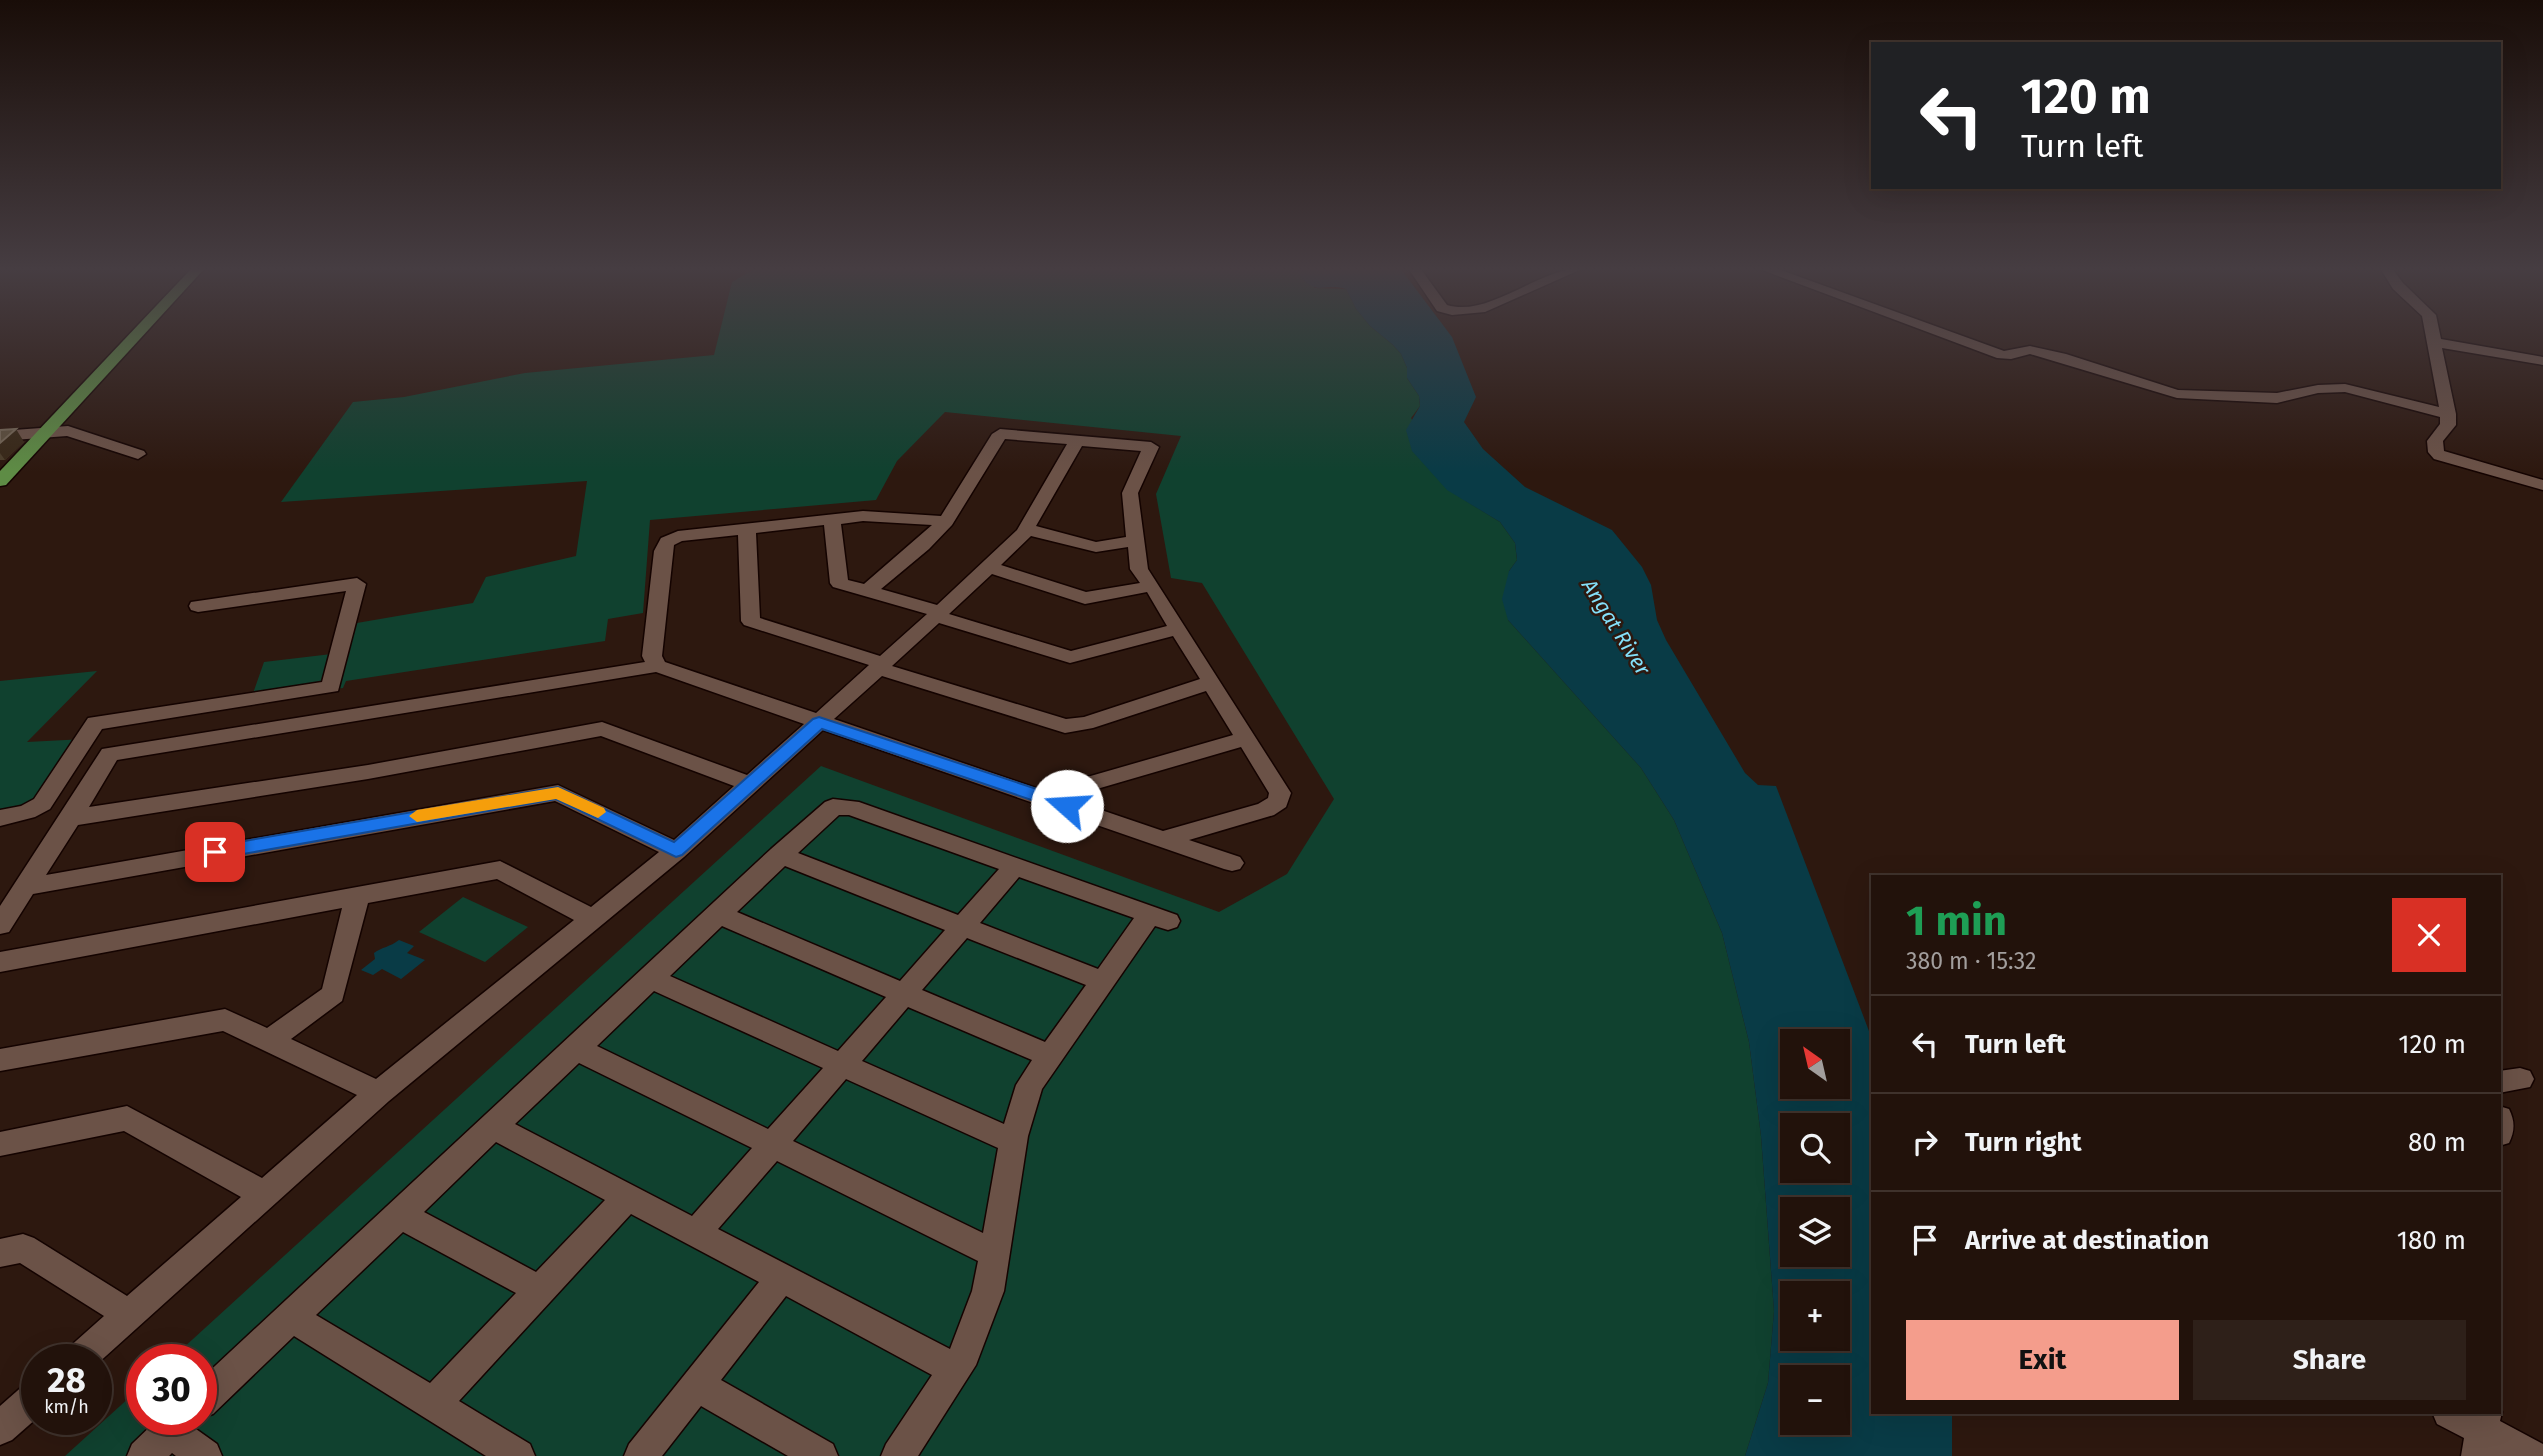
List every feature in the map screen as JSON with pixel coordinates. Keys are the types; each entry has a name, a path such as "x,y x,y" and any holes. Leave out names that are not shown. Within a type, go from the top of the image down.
{"main road":[{"path":"0,481 137,336"}],"street":[{"path":"1950,336 2002,355 2011,355 2022,350 2050,354 2177,394 2277,398 2319,389 2345,388 2448,414"},
{"path":"2433,336 2448,414 2448,425 2435,441 2436,452 2440,456 2543,485"},
{"path":"2434,342 2543,360"},
{"path":"0,436 68,431 138,454"},
{"path":"866,592 923,545 946,521 1000,434 1151,447 1130,493 1139,569 1280,793 1278,802 1266,810 1161,839"},
{"path":"96,1344 379,1093 676,851 938,614 1026,529 1077,440"},
{"path":"657,666 652,656 663,551 667,542 678,536 863,516 946,521"},
{"path":"832,520 839,583 1070,657 1178,629"},
{"path":"747,529 751,621 1065,726 1086,723 1212,682"},
{"path":"1026,529 1096,547 1134,541"},
{"path":"988,567 1085,598 1152,586"},
{"path":"0,818 27,812 42,804 95,723 331,687 356,584 198,606"},
{"path":"0,925 110,754 657,666 1232,863"},
{"path":"71,818 368,772 603,729 750,784"},
{"path":"1043,797 1246,738"},
{"path":"24,887 558,793 676,851"},
{"path":"217,1387 827,810 845,806 1159,918 1102,981 1030,1085 1013,1142 995,1254 981,1314 965,1354 898,1456"},
{"path":"779,855 1102,981"},
{"path":"696,1233 1015,866"},
{"path":"0,962 500,870 591,918"},
{"path":"268,1042 333,994 357,898"},
{"path":"718,914 1050,1056"},
{"path":"650,978 1013,1142"},
{"path":"0,1060 225,1020 379,1093"},
{"path":"575,1048 995,1254"},
{"path":"0,1144 127,1118 265,1195"},
{"path":"492,1126 955,1369"},
{"path":"434,1403 627,1197"},
{"path":"399,1214 538,1289"},
{"path":"0,1253 23,1248 130,1315"},
{"path":"641,1456 781,1278"},
{"path":"291,1317 518,1456"},
{"path":"697,1385 821,1456"},
{"path":"0,1428 21,1410"},
{"path":"2452,1414 2482,1433 2530,1456"},
{"path":"144,1456 166,1435"},
{"path":"185,1435 205,1456"}],"green space":[{"path":"719,336 1382,336 1393,345 1401,354 1407,368 1407,378 1419,396 1420,406 1411,418 1466,501 1500,522 1515,543 1517,560 1509,571 1508,620 1641,768 1674,820 1722,933 1749,1042 1761,1136 1774,1311 1768,1383 1745,1456 65,1456 88,1435 112,1435 112,1413 126,1401 126,1435 217,1435 217,1344 188,1344 821,766 1219,912 1287,874 1334,799 1202,583 1171,578 1156,494 1181,436 945,412 897,461 876,500 650,520 643,613 608,619 605,641 346,681 343,688 250,702 264,662 340,653 351,624 473,603 486,577 576,556 587,481 281,502 353,402 404,397 525,373 714,355"},
{"path":"97,671 27,742 85,739 49,811 0,818 0,681"},
{"path":"463,897 528,927 485,962 419,932"}],"water":[{"name":"Angat River","path":"1382,336 1451,336 1476,397 1464,422 1483,449 1525,487 1612,530 1642,567 1651,585 1657,620 1666,640 1745,773 1758,785 1776,786 1871,1036 1871,1414 1952,1414 1952,1456 1745,1456 1768,1383 1774,1311 1761,1136 1749,1042 1722,933 1674,820 1641,768 1508,620 1502,599 1509,571 1517,560 1515,543 1500,522 1447,490 1412,451 1406,430 1420,406 1419,396 1407,378 1407,368 1401,354"},
{"path":"399,940 414,946 407,953 425,960 401,979 382,969 373,975 361,970 375,959 374,953"}],"building":[{"path":"16,429 0,443 0,430"}],"slow traffic":[{"path":"417,816 558,793 598,812"}],"route":[{"path":"215,852 558,793 676,851 819,722 1067,806"}]}
